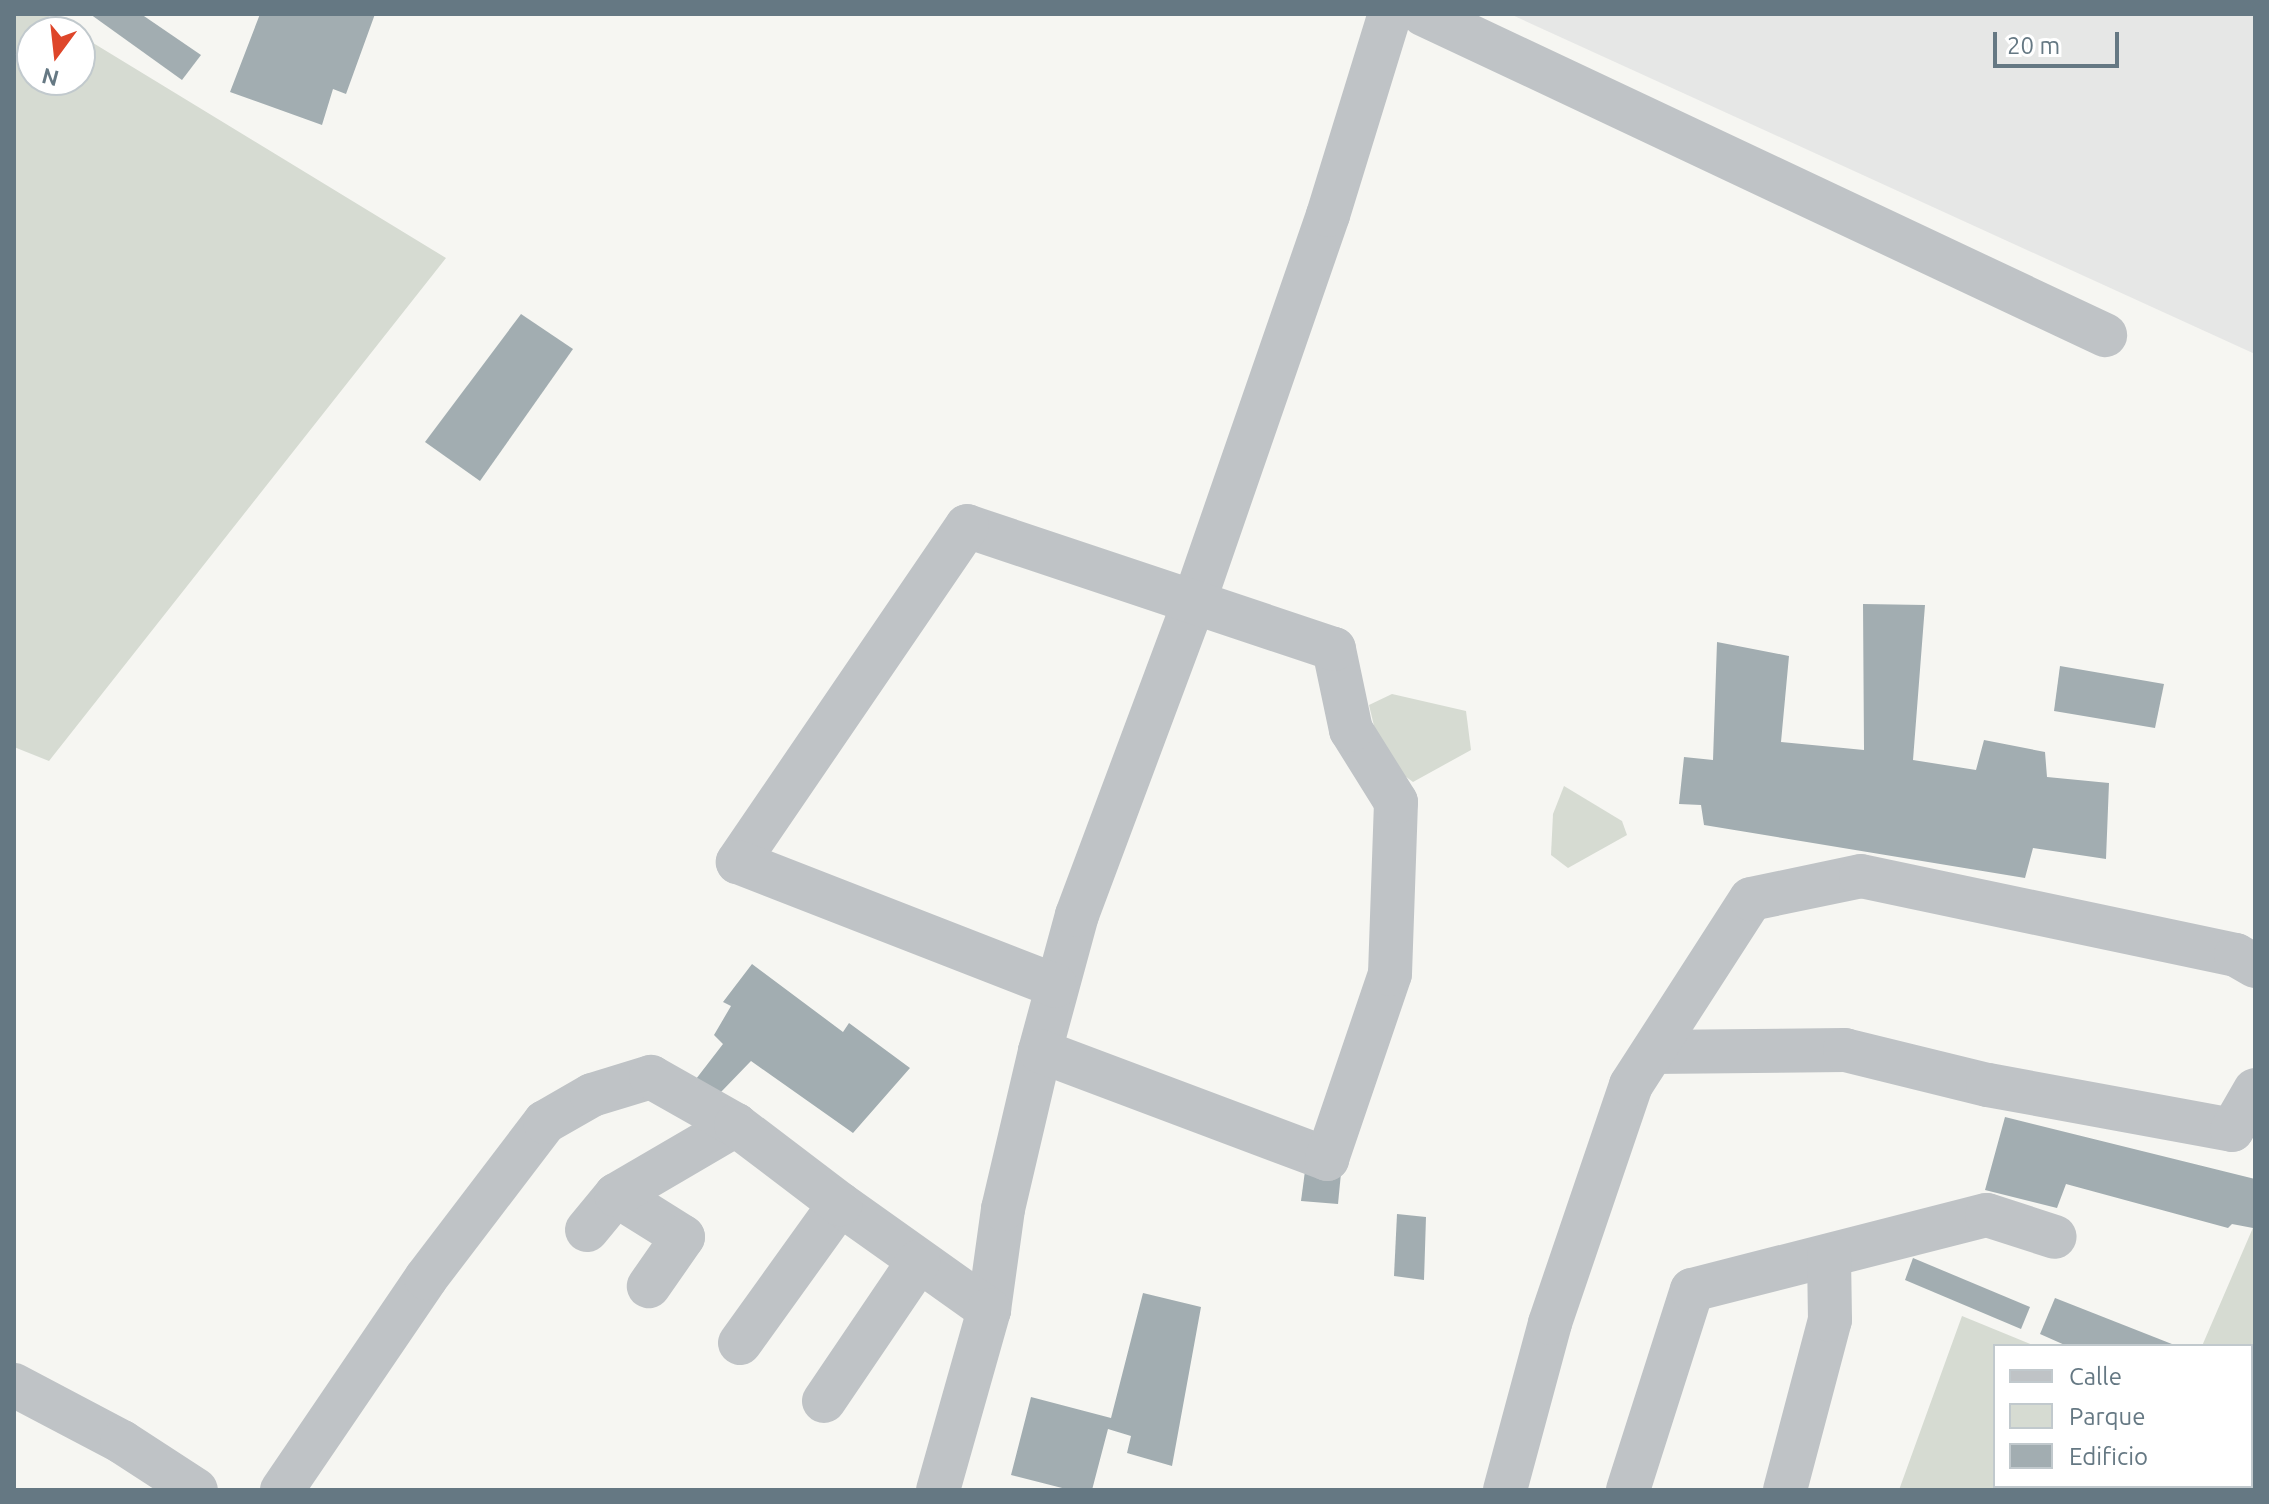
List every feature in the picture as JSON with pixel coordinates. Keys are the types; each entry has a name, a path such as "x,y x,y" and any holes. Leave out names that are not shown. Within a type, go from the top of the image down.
{"street":[{"path":"938,1490 989,1310 1003,1209 1056,986 1328,215 1390,14"},
{"path":"1423,14 2105,335"},
{"path":"1040,1051 1327,1159 1390,974 1396,802 1351,730 1334,649 967,526 738,862 1056,986"},
{"path":"1505,1490 1550,1323 1631,1085 1751,899 1861,876 2236,955 2255,966"},
{"path":"1653,1052 1845,1050 1988,1085 2232,1130 2255,1090"},
{"path":"282,1490 426,1278 545,1122 592,1095 651,1077 736,1125 918,1262 989,1310"},
{"path":"587,1230 616,1195 736,1125"},
{"path":"616,1195 683,1237 649,1286"},
{"path":"740,1343 840,1204"},
{"path":"1628,1490 1692,1290 1987,1215 2055,1237"},
{"path":"1785,1490 1830,1320 1829,1256"},
{"path":"824,1401 918,1262"},
{"path":"14,1385 122,1442 196,1490"}],"shaded area":[{"path":"1510,14 2255,14 2255,354"}],"green space":[{"path":"14,14 45,14 48,16 16,16 16,96 96,96 96,45 446,258 49,761 14,747"},
{"path":"1392,694 1466,711 1471,750 1413,782 1382,759 1369,705"},
{"path":"1564,786 1622,821 1627,835 1568,868 1551,855 1553,814"},
{"path":"2255,1223 2255,1490 1899,1490 1962,1316 2030,1344 1993,1344 1993,1488 2253,1488 2253,1344 2203,1344"}],"building":[{"path":"90,14 141,14 201,55 182,80"},
{"path":"260,14 375,14 346,94 333,89 322,125 230,92"},
{"path":"521,314 573,349 480,481 425,442"},
{"path":"1863,604 1925,605 1913,760 1976,770 1984,740 2045,752 2047,777 2109,783 2106,859 2033,848 2025,878 1704,825 1701,805 1679,804 1684,757 1713,760 1717,642 1789,656 1781,742 1864,750"},
{"path":"2060,666 2164,684 2155,728 2054,711"},
{"path":"752,964 843,1032 849,1023 910,1068 853,1133 751,1061 720,1093 696,1079 723,1044 714,1035 731,1006 723,1002"},
{"path":"2005,1117 2255,1179 2253,1228 2232,1224 2228,1228 2066,1184 2057,1208 1985,1190"},
{"path":"1305,1171 1341,1173 1338,1204 1301,1201"},
{"path":"1397,1214 1426,1217 1424,1280 1394,1276"},
{"path":"1913,1258 2030,1307 2021,1329 1905,1280"},
{"path":"1143,1293 1201,1307 1172,1466 1127,1453 1131,1436 1108,1429 1092,1490 1070,1490 1011,1475 1031,1397 1111,1418"},
{"path":"2055,1298 2172,1344 2062,1344 2040,1334"}]}
